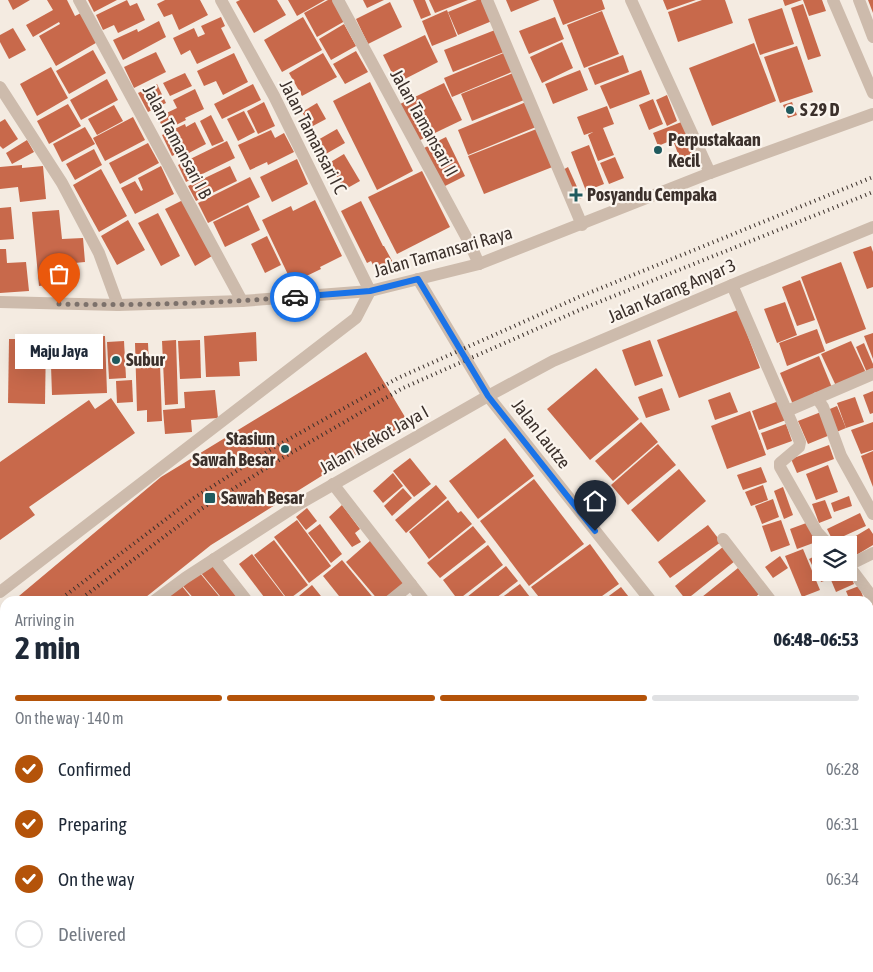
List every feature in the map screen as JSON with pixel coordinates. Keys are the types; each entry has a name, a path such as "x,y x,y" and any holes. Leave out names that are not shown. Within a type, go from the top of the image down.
{"street":[{"name":"Jalan Tamansari I B","path":"79,0 242,301"},
{"name":"Jalan Tamansari I C","path":"221,0 274,96 370,291"},
{"name":"Jalan Tamansari II","path":"338,0 479,264"},
{"path":"487,0 582,225"},
{"path":"631,0 710,174"},
{"path":"833,0 873,92"},
{"path":"859,0 873,37"},
{"path":"0,87 62,184 99,253 118,305"},
{"name":"Jalan Tamansari Raya","path":"0,302 118,305 242,301 370,291 479,264 710,174 873,114"},
{"name":"Jalan Karang Anyar 3","path":"488,396 553,361 873,227"},
{"name":"Jalan Lautze","path":"418,279 488,396 647,596"},
{"path":"732,285 800,444 780,463 780,468 821,536"},
{"path":"0,592 356,318 370,291"},
{"path":"787,411 873,374"},
{"name":"Jalan Krekot Jaya I","path":"161,596 184,578 332,484 488,396"},
{"path":"817,398 823,407 841,456 873,514"},
{"path":"332,484 420,596"},
{"path":"723,539 767,596"},
{"path":"857,562 873,553"},
{"path":"214,559 244,596"},
{"path":"857,577 872,596"},
{"path":"396,596 411,584"}],"building":[{"path":"8,0 30,0 13,10"},
{"path":"47,0 67,0 75,16 85,11 101,40 56,66 39,36 60,24 59,22 33,37 26,25 53,10"},
{"path":"88,0 117,0 94,12"},
{"path":"127,0 130,6 137,3 145,20 118,33 114,25 103,30 96,15"},
{"path":"165,0 200,0 208,15 179,30 172,14 164,17 157,4"},
{"path":"240,0 277,0 286,15 254,33 236,2"},
{"path":"288,0 325,0 297,16"},
{"path":"328,0 333,0 345,21 317,37 304,13"},
{"path":"363,0 384,0 367,8"},
{"path":"413,0 425,0 431,15 421,19"},
{"path":"429,0 468,0 435,13"},
{"path":"477,0 484,0 492,21 458,35 448,12"},
{"path":"506,0 540,0 511,12"},
{"path":"553,0 602,0 605,9 563,25"},
{"path":"663,0 696,0 667,10"},
{"path":"702,0 725,0 733,23 678,42 668,12"},
{"path":"783,0 802,0 785,6"},
{"path":"803,0 822,0 826,11 809,16"},
{"path":"868,0 873,0 873,13"},
{"path":"390,2 402,27 368,44 356,19"},
{"path":"803,4 821,56 808,60 791,8"},
{"path":"782,8 794,44 760,55 748,19"},
{"path":"447,10 457,36 432,46 422,21"},
{"path":"602,11 619,54 584,68 567,25"},
{"path":"221,17 225,26 221,28 231,48 197,64 190,50 181,55 173,38 194,28 198,37 205,34 201,26"},
{"path":"303,17 322,50 282,72 264,40"},
{"path":"555,17 564,39 529,54 519,31"},
{"path":"159,21 166,37 123,60 113,40 137,29 138,32"},
{"path":"344,24 356,46 331,60 319,39"},
{"path":"13,28 26,50 9,59 0,42 0,35"},
{"path":"495,30 504,52 453,72 444,50"},
{"path":"425,35 438,62 397,83 383,55"},
{"path":"562,42 573,68 542,83 530,57"},
{"path":"754,43 776,101 712,126 689,68"},
{"path":"797,46 813,92 780,103 764,57"},
{"path":"93,50 106,73 69,94 56,71"},
{"path":"356,51 368,72 345,84 333,64"},
{"path":"156,52 166,72 134,88 124,67"},
{"path":"506,52 514,71 452,97 444,78"},
{"path":"234,53 248,82 223,95 216,81 204,86 197,71"},
{"path":"323,53 337,77 302,96 289,73"},
{"path":"623,55 629,72 595,85 588,68"},
{"path":"51,67 68,98 37,116 20,84"},
{"path":"580,70 588,90 553,104 545,84"},
{"path":"641,70 650,94 610,109 600,86"},
{"path":"185,73 192,86 170,96 163,83"},
{"path":"513,73 524,100 472,121 461,94"},
{"path":"107,79 118,100 81,120 70,100"},
{"path":"370,82 413,171 377,190 333,101"},
{"path":"444,83 462,120 416,142 398,105"},
{"path":"157,84 166,103 148,112 138,93"},
{"path":"253,84 261,100 222,119 214,104"},
{"path":"195,89 204,109 164,131 158,117 177,108 173,100"},
{"path":"667,95 677,121 667,126 656,100"},
{"path":"653,99 663,124 649,130 639,105"},
{"path":"264,102 275,126 258,134 247,111"},
{"path":"526,102 536,127 468,155 458,130"},
{"name":"S 29 D","path":"792,102 797,115 788,118 783,105"},
{"path":"317,103 326,119 311,127 302,112"},
{"path":"68,104 81,126 49,144 37,121"},
{"path":"114,105 123,121 97,135 88,119"},
{"path":"607,106 614,124 603,128 614,155 598,161 588,135 593,132 584,135 577,117"},
{"path":"244,111 255,132 238,141 227,119"},
{"path":"211,115 224,141 212,146 200,121"},
{"path":"133,117 145,140 105,161 93,138"},
{"path":"5,119 18,139 3,149 0,146 0,122"},
{"path":"684,121 689,133 658,146 653,133"},
{"path":"195,122 206,144 185,155 183,151 172,156 162,135 185,124 186,127"},
{"path":"85,127 95,144 62,162 53,144"},
{"path":"539,128 555,166 484,194 468,156"},
{"path":"337,129 345,143 324,155 316,141"},
{"path":"271,130 275,138 284,133 294,152 268,165 267,162 250,170 238,145"},
{"path":"446,137 465,176 441,188 422,149"},
{"path":"689,138 698,161 683,167 674,143"},
{"path":"27,140 34,152 12,164 6,153"},
{"path":"227,141 235,158 186,182 178,165"},
{"path":"148,143 159,163 120,184 109,163"},
{"path":"589,145 604,184 586,191 571,152"},
{"path":"94,149 102,165 75,180 66,164"},
{"path":"344,154 360,181 344,190 329,163"},
{"path":"615,157 624,178 609,184 600,163"},
{"path":"297,159 308,184 272,202 260,177"},
{"path":"22,165 22,168 43,166 46,199 20,202 18,187 0,189 0,167"},
{"path":"161,166 174,194 135,214 121,188 135,181 141,191 143,190 138,178"},
{"path":"230,166 237,181 196,201 188,186"},
{"path":"568,167 582,198 574,201 561,171"},
{"path":"101,169 127,216 99,232 73,185"},
{"path":"422,171 450,227 397,254 368,197"},
{"path":"250,177 260,197 208,223 198,203"},
{"path":"183,200 212,256 195,266 165,209"},
{"path":"315,200 342,256 292,283 262,220 291,206 293,211"},
{"path":"361,201 396,268 379,277 371,261 367,263 341,211"},
{"path":"248,205 260,230 225,247 213,222"},
{"path":"11,207 14,239 0,240 0,208"},
{"path":"59,210 62,239 83,238 85,262 64,264 66,283 39,286 32,212"},
{"path":"158,213 180,256 161,266 138,223"},
{"path":"128,220 145,250 117,265 101,236"},
{"path":"267,236 281,265 265,273 251,244"},
{"path":"871,246 873,252 873,287 867,289 853,252"},
{"path":"0,249 6,249 7,263 26,262 29,291 0,293"},
{"path":"841,262 866,329 826,344 801,277"},
{"path":"800,280 815,320 797,326 782,287"},
{"path":"785,302 797,335 777,343 764,309"},
{"path":"738,310 760,368 679,398 657,340"},
{"path":"817,329 825,351 787,366 779,343"},
{"path":"256,332 257,361 239,362 240,376 206,377 204,336"},
{"path":"873,333 873,359 864,336"},
{"path":"84,335 84,337 105,336 107,393 52,395 50,336"},
{"path":"9,339 46,339 45,404 8,403"},
{"path":"176,340 178,404 165,405 162,341"},
{"path":"200,340 201,378 180,379 178,341"},
{"path":"650,340 663,376 635,386 622,350"},
{"name":"Subur","path":"124,341 126,378 109,379 107,342"},
{"path":"851,341 867,375 837,388 821,354"},
{"path":"135,343 148,343 149,365 160,364 162,421 147,422 147,410 137,411"},
{"path":"864,343 873,364 873,372 868,375 856,347"},
{"name":"Stasiun Sawah Besar","path":"366,352 408,422 211,545 147,596 19,596 161,477"},
{"path":"819,356 833,390 794,407 780,373"},
{"path":"596,368 639,419 590,460 547,409"},
{"path":"132,380 133,402 117,403 116,381"},
{"path":"662,388 670,410 646,418 638,397"},
{"path":"215,390 218,418 191,420 192,432 165,434 163,410 185,408 184,392"},
{"path":"873,391 873,413 870,414 863,395"},
{"path":"730,392 738,412 715,420 708,400"},
{"path":"855,397 864,422 846,428 837,403"},
{"path":"111,398 135,433 29,507 35,515 0,540 0,462 89,400 95,409"},
{"path":"779,401 786,420 759,430 752,411"},
{"path":"837,406 846,428 834,433 825,411"},
{"path":"750,411 766,455 727,469 711,426"},
{"path":"821,412 830,435 808,444 798,421"},
{"path":"641,422 658,442 613,481 595,461"},
{"path":"873,422 873,450 861,454 851,430"},
{"path":"786,424 792,441 767,450 761,433"},
{"path":"505,438 534,476 478,519 449,481"},
{"path":"658,444 676,465 628,505 611,485"},
{"path":"829,445 834,459 797,473 791,459"},
{"path":"873,451 873,487 861,456"},
{"path":"410,458 431,484 414,497 393,471"},
{"path":"828,465 838,492 816,500 806,474"},
{"path":"761,467 767,482 743,490 737,475"},
{"path":"679,469 706,501 658,542 631,510"},
{"path":"393,473 403,486 383,503 373,491"},
{"path":"534,479 584,544 529,586 480,521"},
{"path":"436,485 447,498 406,533 395,520"},
{"path":"763,485 768,500 751,506 745,492"},
{"path":"783,487 793,515 784,519 774,491"},
{"path":"403,488 412,498 392,516 384,506"},
{"path":"849,496 852,506 834,512 831,503"},
{"path":"773,499 779,517 762,524 755,506"},
{"path":"448,500 458,513 461,511 472,524 429,559 409,532"},
{"path":"825,500 832,518 819,523 812,504"},
{"path":"342,505 360,529 355,533 361,542 352,547 329,517"},
{"path":"307,508 317,521 306,530 296,517"},
{"path":"860,513 866,526 844,536 830,536 827,529"},
{"path":"297,520 331,566 309,583 274,537"},
{"path":"781,520 790,545 771,552 762,526"},
{"path":"809,522 814,536 812,536 812,543 797,549 790,529"},
{"path":"320,524 342,554 331,563 308,533"},
{"path":"708,525 721,542 670,578 658,562"},
{"path":"473,526 486,542 440,578 427,563"},
{"path":"869,528 873,534 873,545 857,555 856,536"},
{"path":"274,540 308,585 293,596 285,596 254,555"},
{"path":"371,540 408,583 393,596 375,596 346,562"},
{"path":"590,544 619,584 602,596 538,596 531,587"},
{"path":"488,545 503,565 463,596 455,596 443,580"},
{"path":"724,546 735,561 691,596 683,596 675,586"},
{"path":"803,549 812,571 812,581 816,581 820,590 802,596 785,556"},
{"path":"252,554 284,596 263,596 239,564"},
{"path":"780,556 788,568 773,578 765,567"},
{"path":"342,560 372,596 339,596 323,576"},
{"path":"213,563 239,596 220,596 201,573"},
{"path":"506,566 518,581 498,596 468,596"},
{"path":"738,568 759,594 757,596 703,596"},
{"path":"199,572 219,596 192,596 182,585"},
{"path":"831,581 853,581 854,584 836,592"},
{"path":"520,584 529,596 504,596"},
{"path":"181,585 190,596 167,596"},
{"path":"312,585 321,596 299,596"},
{"path":"859,586 863,596 848,596 846,591"},
{"path":"621,587 628,596 609,596"}],"railway":[{"path":"65,596 194,498 273,448 398,378 579,297 873,177"},
{"path":"85,596 201,509 284,457 403,388 584,308 873,192"}],"way so far":[{"path":"59,304 118,305 242,301 295,297"}],"place":[{"name":"S 29 D","path":"790,110"},
{"name":"Perpustakaan Kecil","path":"658,150"},
{"name":"Posyandu Cempaka","path":"576,195"},
{"name":"Maju Jaya","path":"59,304"},
{"name":"Subur","path":"116,360"},
{"name":"Stasiun Sawah Besar","path":"285,449"},
{"name":"Sawah Besar","path":"210,498"}],"route":[{"path":"295,297 370,291 418,279 488,396 595,531"}]}
